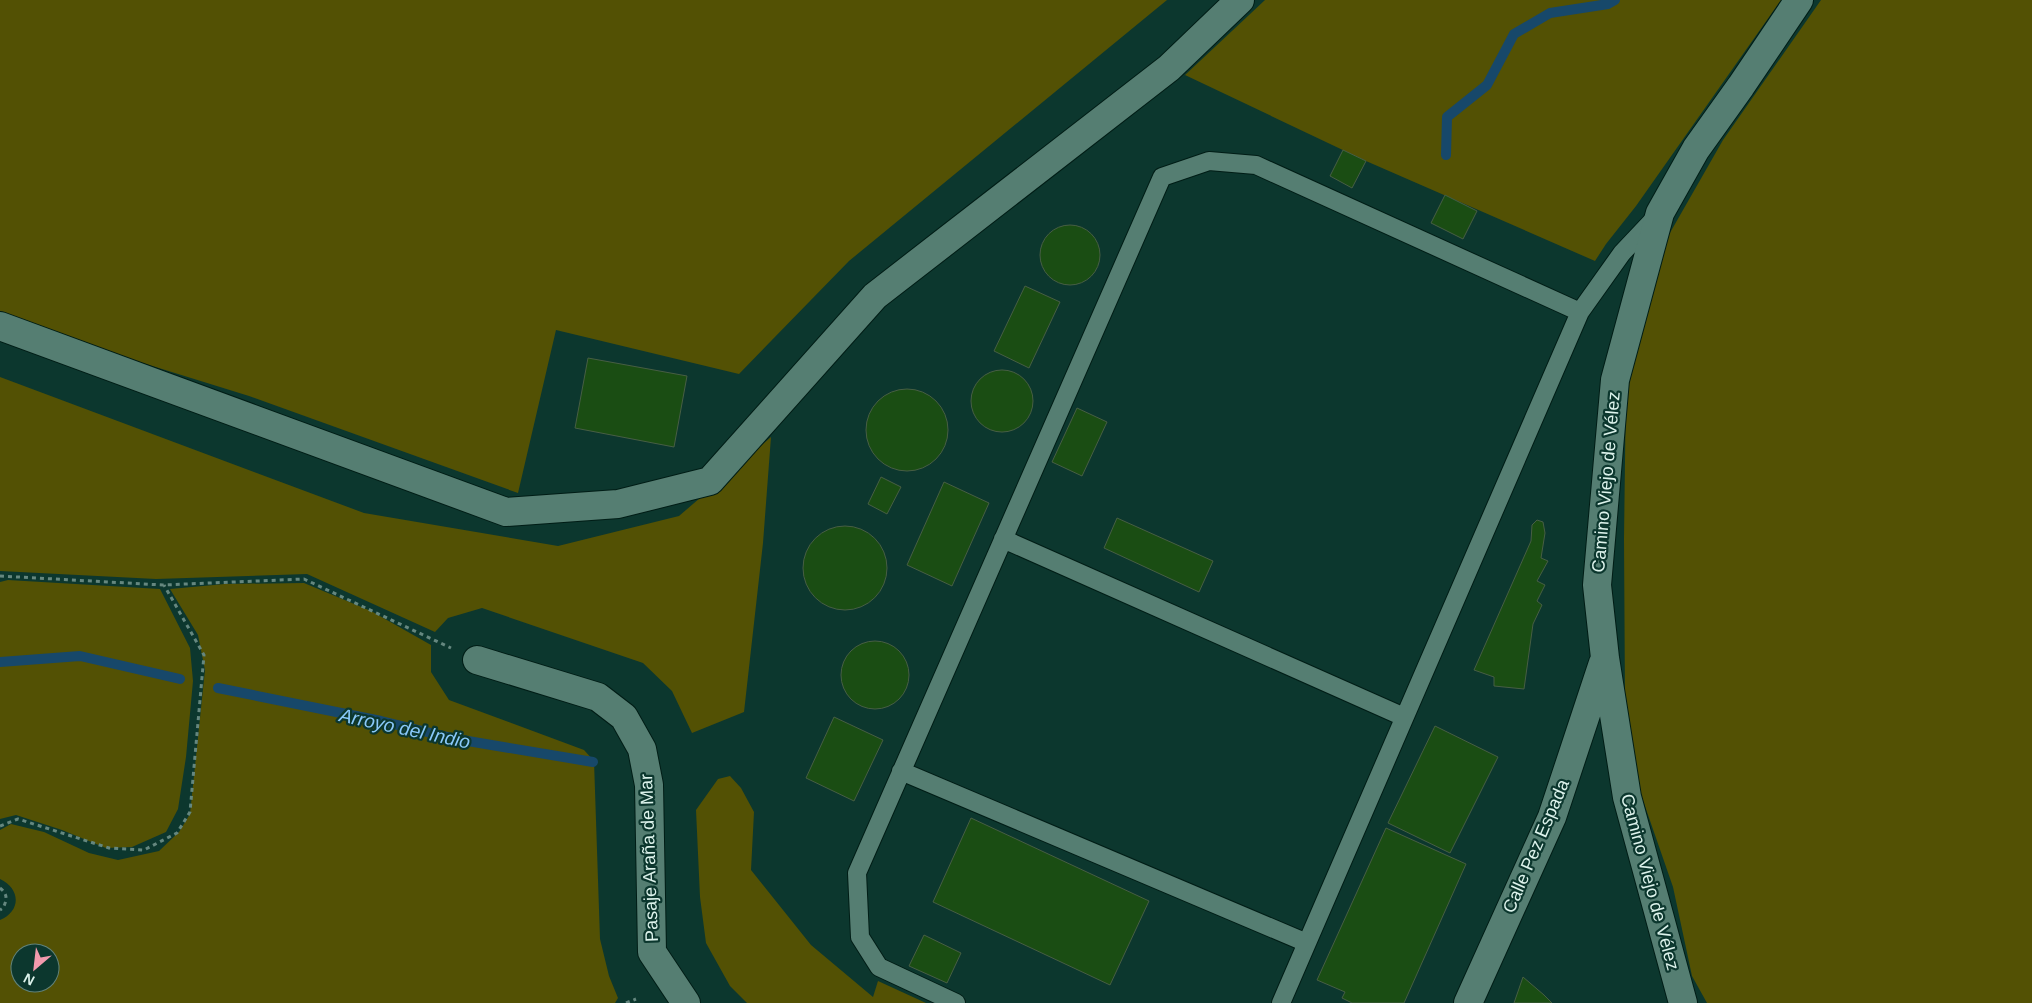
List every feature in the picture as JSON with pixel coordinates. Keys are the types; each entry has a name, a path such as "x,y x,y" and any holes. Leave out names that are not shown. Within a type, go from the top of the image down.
{"street":[{"path":"0,326 506,512 618,504 710,481 875,296 1169,68 1240,0"},
{"name":"Camino Viejo de Vélez","path":"1683,1003 1627,797 1605,658 1597,585 1615,380 1660,213 1696,149 1799,0"},
{"name":"Calle Pez Espada","path":"1468,1003 1552,817 1605,658"},
{"name":"Pasaje Araña de Mar","path":"477,660 598,697 624,717 642,748 649,785 652,952 686,1003"}],"lane":[{"path":"956,1003 879,967 860,937 857,873 1162,177 1210,161 1256,165 1580,312"},
{"path":"1281,1003 1580,312 1622,253 1660,213"},
{"path":"1003,539 1404,717"},
{"path":"902,771 1307,944"}],"path":[{"path":"0,576 164,585 304,579 477,660"},
{"path":"0,826 18,819 109,848 144,850 177,833 190,812 204,655 164,585"},
{"path":"0,888 6,894 7,900 4,908 0,910"},
{"path":"626,1003 636,999"}],"shaded area":[{"path":"0,0 1167,0 849,261 739,374 556,330 518,493 249,396 46,333 0,312"},
{"path":"1265,0 1781,0 1595,261 1366,161 1185,75"},
{"path":"1821,0 2032,0 2032,1003 1707,1003 1692,976 1673,887 1638,786 1625,703 1624,539 1626,384 1663,245 1723,140"},
{"path":"0,377 364,513 558,546 679,516 771,437 763,543 744,712 692,733 672,691 643,663 482,608 448,618 435,632 307,574 156,579 0,571"},
{"path":"8,580 160,589 190,648 193,681 186,757 178,809 166,832 132,847 106,848 62,830 16,815 0,819 0,582"},
{"path":"304,583 371,611 431,645 431,672 449,700 584,750 594,761 600,939 609,976 618,998 615,1003 0,1003 0,920 12,911 16,900 12,888 0,879 0,830 11,824 44,832 89,853 118,860 159,851 179,832 190,814 205,670 198,635 170,589 225,584"},
{"path":"730,776 741,788 754,812 751,870 811,945 873,997 878,981 926,1003 747,1003 730,986 706,943 700,897 696,810 718,779"}],"building":[{"path":"1343,150 1366,161 1352,188 1330,176"},
{"path":"1445,195 1477,211 1463,239 1431,223"},
{"path":"1070,225 1087,230 1095,238 1100,255 1095,272 1087,280 1070,285 1053,280 1045,272 1040,255 1045,238 1053,230"},
{"path":"1025,286 1060,302 1029,368 994,351"},
{"path":"588,358 687,376 674,447 575,428"},
{"path":"996,370 1008,370 1024,379 1031,389 1033,401 1031,413 1024,423 1008,432 996,432 985,427 976,418 971,407 971,395 976,384 985,375"},
{"path":"907,389 923,392 936,401 945,414 948,430 945,446 936,459 923,468 907,471 891,468 878,459 869,446 866,430 869,414 878,401 891,392"},
{"path":"1077,408 1107,422 1082,476 1052,462"},
{"path":"881,477 901,487 887,514 868,504"},
{"path":"944,482 989,503 952,586 907,565"},
{"path":"1117,518 1213,561 1199,592 1104,548"},
{"path":"1537,520 1543,522 1545,533 1541,558 1548,561 1537,581 1545,585 1537,601 1542,605 1533,624 1524,689 1494,686 1494,677 1474,670 1531,541 1532,525"},
{"path":"845,526 861,529 875,538 884,552 887,568 884,584 875,598 861,607 845,610 829,607 815,598 806,584 803,568 806,552 815,538 829,529"},
{"path":"868,641 882,641 894,646 904,656 909,668 909,682 904,694 894,704 882,709 868,709 856,704 846,694 841,682 841,668 846,656 856,646"},
{"path":"834,717 883,740 854,801 806,778"},
{"path":"1435,726 1498,757 1450,853 1388,823"},
{"path":"971,818 1149,901 1110,985 933,902"},
{"path":"1386,828 1466,864 1404,1003 1352,1003 1342,998 1345,992 1317,980"},
{"path":"924,935 961,953 947,983 909,966"},
{"path":"1523,977 1544,995 1552,1003 1514,1003"}],"waterway":[{"name":"Arroyo del Indio","path":"1446,155 1447,117 1487,85 1514,34 1550,13 1608,4 1615,0"},
{"name":"Arroyo del Indio","path":"0,662 80,656 180,679"},
{"name":"Arroyo del Indio","path":"218,688 381,721 456,739 593,762"}]}
